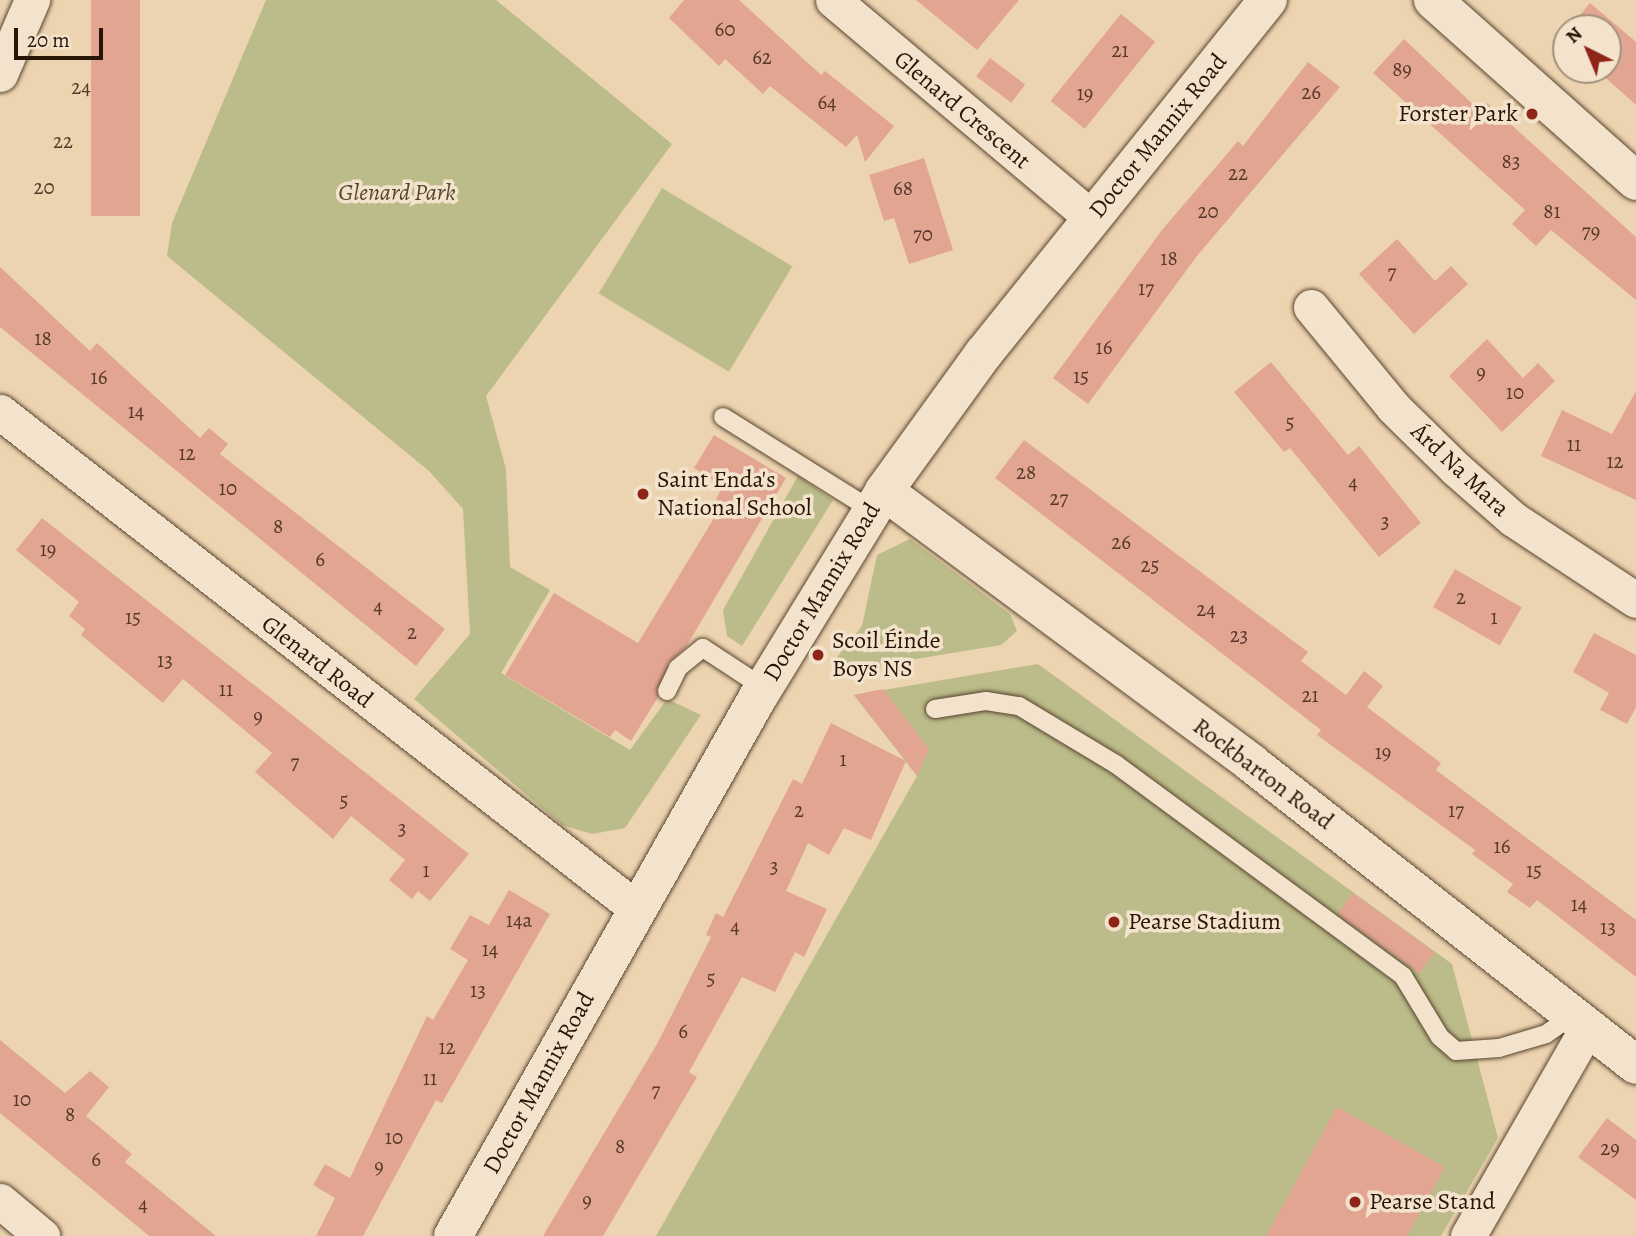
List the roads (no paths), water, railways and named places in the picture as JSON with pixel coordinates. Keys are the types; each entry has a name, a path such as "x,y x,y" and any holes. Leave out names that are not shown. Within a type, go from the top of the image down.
{"street":[{"path":"0,74 32,0"},
{"name":"Glenard Crescent","path":"833,0 1092,218"},
{"name":"Doctor Mannix Road","path":"453,1236 764,688 878,500 1092,218 1268,0"},
{"path":"1433,0 1636,181"},
{"name":"Árd Na Mara","path":"1311,307 1393,407 1455,468 1513,519 1636,600"},
{"name":"Glenard Road","path":"0,412 638,909"},
{"name":"Rockbarton Road","path":"878,500 1251,763 1636,1065"},
{"path":"1468,1236 1579,1022"},
{"path":"0,1201 42,1236"}],"lane":[{"path":"723,417 878,500"},
{"path":"667,691 678,668 703,648 764,688"},
{"path":"935,709 986,701 1019,706 1117,765 1403,976 1440,1037 1456,1051 1499,1048 1579,1022"}],"place":[{"name":"Forster Park","path":"1532,114"},
{"name":"Saint Enda's National School","path":"643,494"},
{"name":"Scoil Éinde Boys NS","path":"818,655"},
{"name":"Pearse Stadium","path":"1114,922"},
{"name":"Pearse Stand","path":"1355,1202"}],"park label":[{"name":"Glenard Park","path":"397,193"}]}
